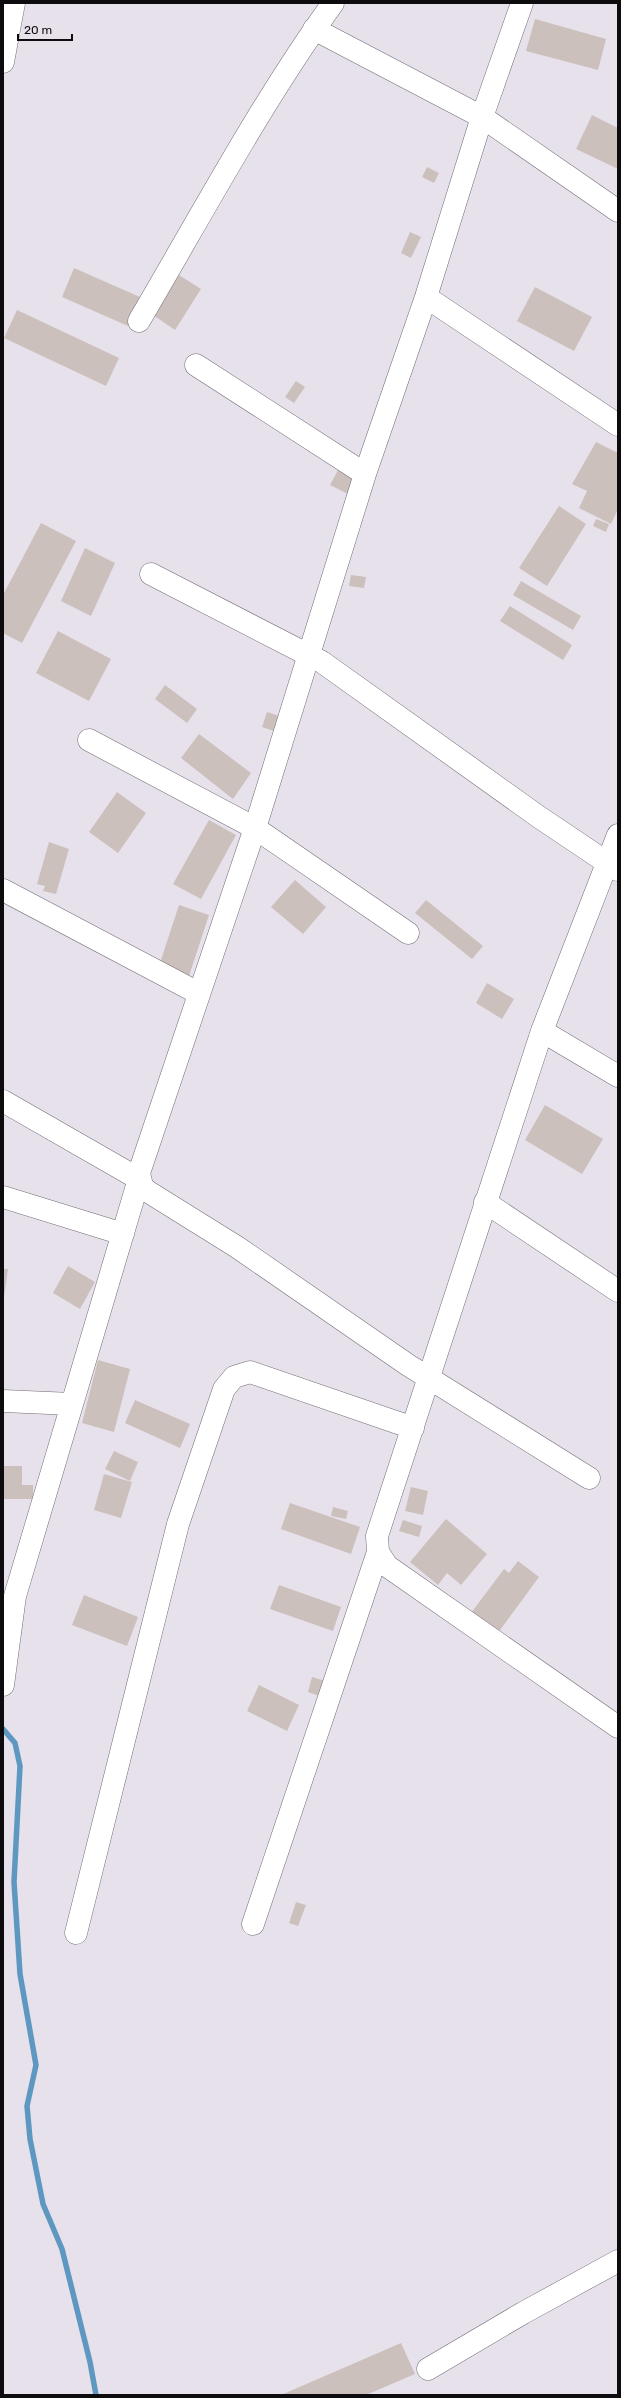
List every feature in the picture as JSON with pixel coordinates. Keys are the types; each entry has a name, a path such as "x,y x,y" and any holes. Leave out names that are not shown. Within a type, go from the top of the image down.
{"street":[{"path":"3,62 14,3"},
{"path":"139,321 314,30 333,3"},
{"path":"3,1685 15,1596 123,1234 139,1179 139,1173 198,993 255,828 366,474 426,297 482,117 522,3"},
{"path":"314,30 482,117 618,212"},
{"path":"426,297 618,425"},
{"path":"196,364 366,474"},
{"path":"151,574 322,662 538,817 613,867"},
{"path":"89,740 255,828 408,933"},
{"path":"253,1924 378,1552 377,1536 542,1031 613,867 618,835"},
{"path":"3,890 198,993"},
{"path":"542,1031 618,1076"},
{"path":"3,1101 139,1179 147,1191 237,1247 408,1365 430,1377 589,1478"},
{"path":"3,1197 123,1234"},
{"path":"485,1202 618,1291"},
{"path":"76,1933 178,1524 224,1389 234,1378 250,1372 413,1428"},
{"path":"3,1400 72,1404"},
{"path":"378,1552 388,1566 618,1727"},
{"path":"428,2369 523,2313 618,2261"}],"building":[{"path":"535,19 606,39 598,70 526,51"},
{"path":"592,115 618,128 618,169 576,149"},
{"path":"427,167 439,173 434,183 422,177"},
{"path":"410,232 421,237 411,258 401,253"},
{"path":"74,268 140,297 128,326 62,297"},
{"path":"179,275 201,289 175,330 153,315"},
{"path":"535,287 592,317 574,351 517,321"},
{"path":"17,310 119,358 106,386 4,338"},
{"path":"296,381 305,387 294,403 285,397"},
{"path":"596,442 618,453 618,509 611,524 579,508 587,491 572,484"},
{"path":"338,470 355,478 348,494 330,485"},
{"path":"559,506 586,524 547,586 519,568"},
{"path":"596,519 609,524 606,532 593,526"},
{"path":"41,523 76,541 22,643 3,633 3,595"},
{"path":"85,548 115,563 91,616 61,601"},
{"path":"351,575 366,577 364,588 349,586"},
{"path":"521,581 581,616 573,630 513,595"},
{"path":"510,606 572,645 563,660 500,621"},
{"path":"58,631 111,659 89,701 36,673"},
{"path":"165,685 197,709 187,723 155,699"},
{"path":"267,712 279,716 274,731 262,727"},
{"path":"199,734 251,773 233,799 181,758"},
{"path":"117,792 146,813 118,853 89,832"},
{"path":"209,820 236,835 201,899 173,884"},
{"path":"49,842 69,849 56,894 43,891 45,886 37,884"},
{"path":"295,880 326,907 303,934 271,907"},
{"path":"426,900 483,946 472,959 415,913"},
{"path":"179,905 209,915 188,979 158,969"},
{"path":"487,983 514,999 502,1019 476,1003"},
{"path":"545,1105 603,1139 582,1174 525,1140"},
{"path":"68,1266 95,1282 80,1309 53,1293"},
{"path":"3,1269 8,1269 4,1297 3,1297"},
{"path":"98,1360 130,1369 114,1432 82,1423"},
{"path":"135,1400 190,1424 180,1448 125,1423"},
{"path":"114,1451 138,1462 130,1481 105,1469"},
{"path":"3,1466 22,1466 22,1485 33,1485 33,1499 3,1499"},
{"path":"104,1474 132,1482 121,1518 94,1510"},
{"path":"411,1487 428,1491 423,1515 405,1511"},
{"path":"290,1503 360,1527 351,1554 281,1529"},
{"path":"333,1507 348,1511 346,1519 331,1516"},
{"path":"446,1519 487,1554 461,1585 447,1573 438,1585 410,1562"},
{"path":"403,1520 422,1526 419,1537 399,1531"},
{"path":"518,1561 539,1577 498,1633 471,1613 504,1569 509,1573"},
{"path":"279,1585 341,1607 333,1631 270,1609"},
{"path":"84,1595 138,1617 127,1646 72,1625"},
{"path":"312,1677 329,1682 325,1698 308,1692"},
{"path":"259,1685 299,1705 287,1731 247,1711"},
{"path":"296,1902 306,1905 298,1926 289,1923"},
{"path":"401,2343 415,2374 366,2395 281,2395"}],"waterway":[{"path":"3,1729 15,1743 20,1766 14,1882 20,1974 36,2065 27,2106 30,2139 43,2204 62,2249 90,2362 96,2395"}]}
